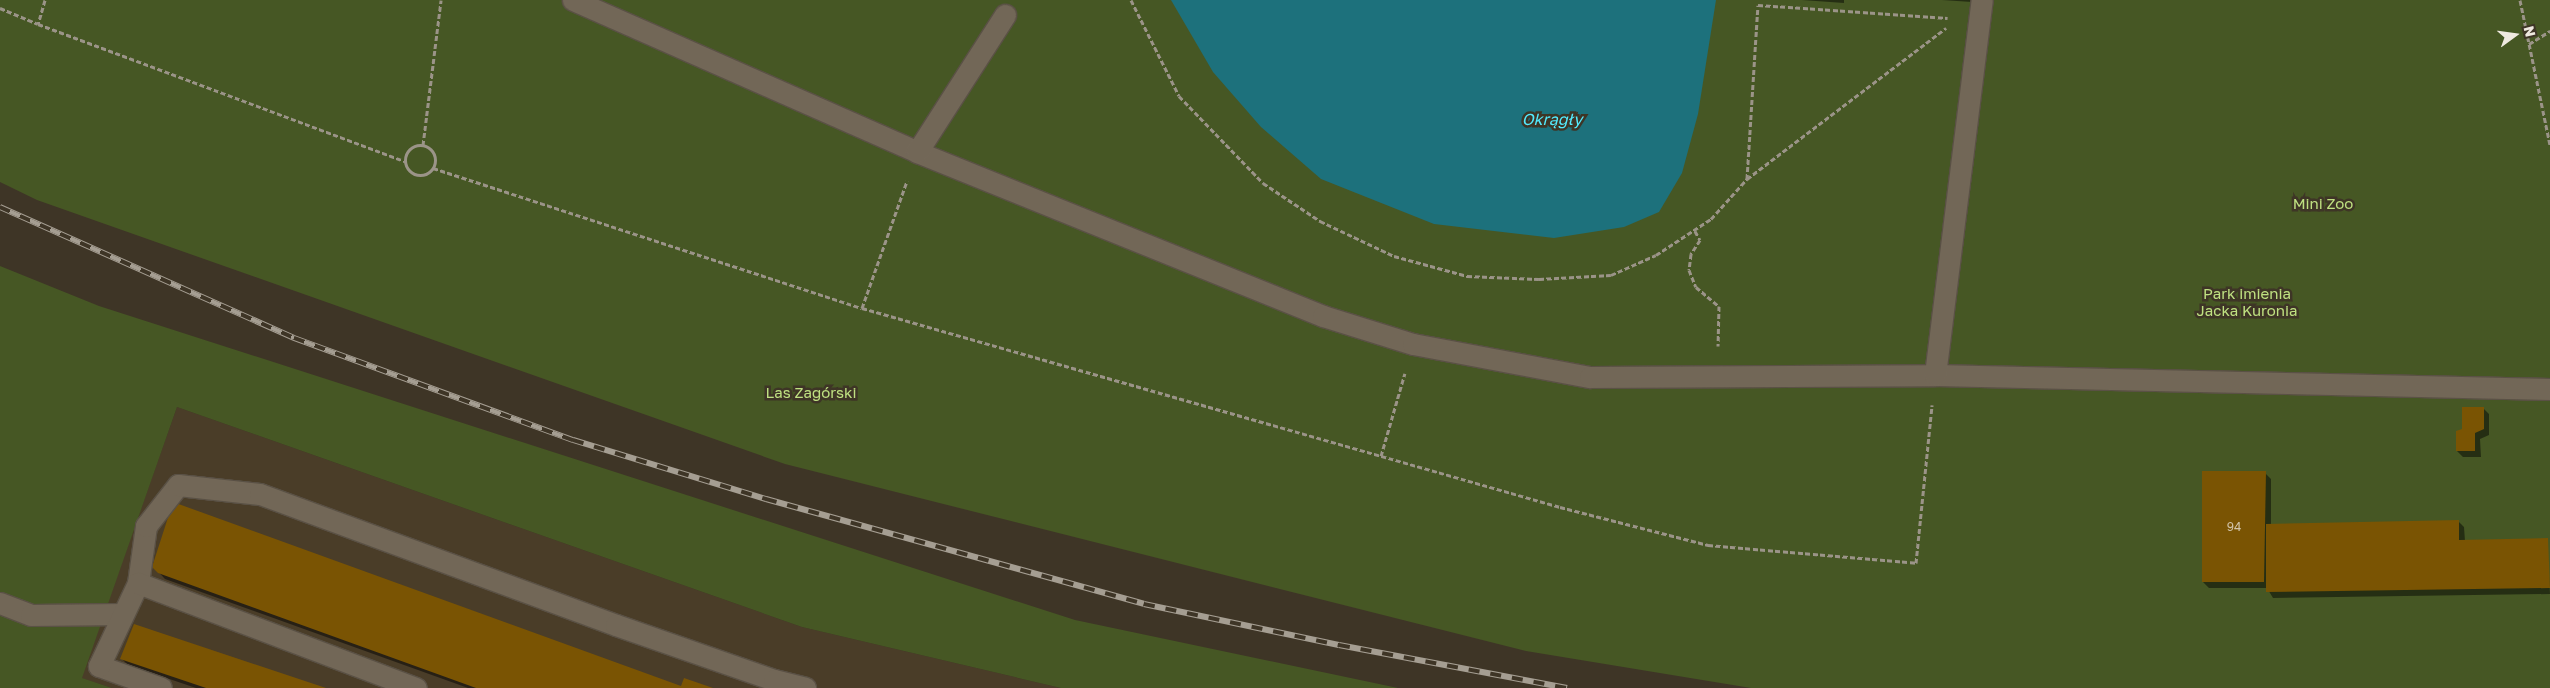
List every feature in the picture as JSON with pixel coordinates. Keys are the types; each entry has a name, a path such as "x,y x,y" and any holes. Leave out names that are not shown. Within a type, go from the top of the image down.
{"lane":[{"path":"573,0 917,152 1323,316 1413,344 1590,377 1935,375 2550,389"},
{"path":"1935,375 1982,0"},
{"path":"917,152 1005,15"},
{"path":"161,688 99,666 138,583 146,526 178,485 260,494 616,625 805,688"},
{"path":"138,583 416,688"},
{"path":"0,603 31,615 122,614"}],"path":[{"path":"38,24 45,0"},
{"path":"424,145 441,0"},
{"path":"1131,0 1179,96 1262,183 1320,221 1394,256 1467,276 1539,279 1611,275 1656,255 1711,219 1747,179 1982,0"},
{"path":"2520,0 2550,145"},
{"path":"1747,179 1758,5 1959,19"},
{"path":"0,8 38,24 405,161"},
{"path":"2529,44 2550,30"},
{"path":"424,145 434,153 433,168 426,174 416,175 408,170 405,161 411,147 424,145"},
{"path":"862,308 917,152"},
{"path":"433,168 862,308 1560,507 1708,545 1916,563 1935,375"},
{"path":"1694,231 1700,240 1691,254 1690,270 1696,287 1718,306 1717,376"},
{"path":"1381,456 1413,344"}],"shaded area":[{"path":"177,407 802,627 1061,688 112,688 81,678"}],"green space":[{"name":"Park imienia Jacka Kuronia","path":"0,0 2550,0 2550,688 1751,688 1526,651 785,464 37,200 0,182"},
{"path":"0,266 99,306 1075,620 1398,688 1061,688 802,627 177,407 82,678 112,688 0,688"}],"water":[{"name":"Okrągły","path":"1171,0 1716,0 1698,114 1682,173 1659,212 1624,227 1554,238 1434,224 1321,179 1261,127 1213,72"}],"building":[{"path":"2462,407 2484,407 2484,429 2475,433 2475,451 2456,451 2456,431 2462,429"},
{"path":"2202,471 2266,471 2264,582 2202,582"},
{"path":"173,502 681,686 684,678 713,688 476,688 158,573 152,567"},
{"path":"2459,520 2459,540 2548,538 2550,588 2266,592 2266,524"},
{"path":"134,624 326,688 206,688 120,659"}],"railway":[{"path":"0,207 294,338 573,440 766,499 1144,604 1339,645 1567,688"}],"park label":[{"name":"Mini Zoo","path":"2323,204"},
{"name":"Las Zagórski","path":"811,393"}]}
